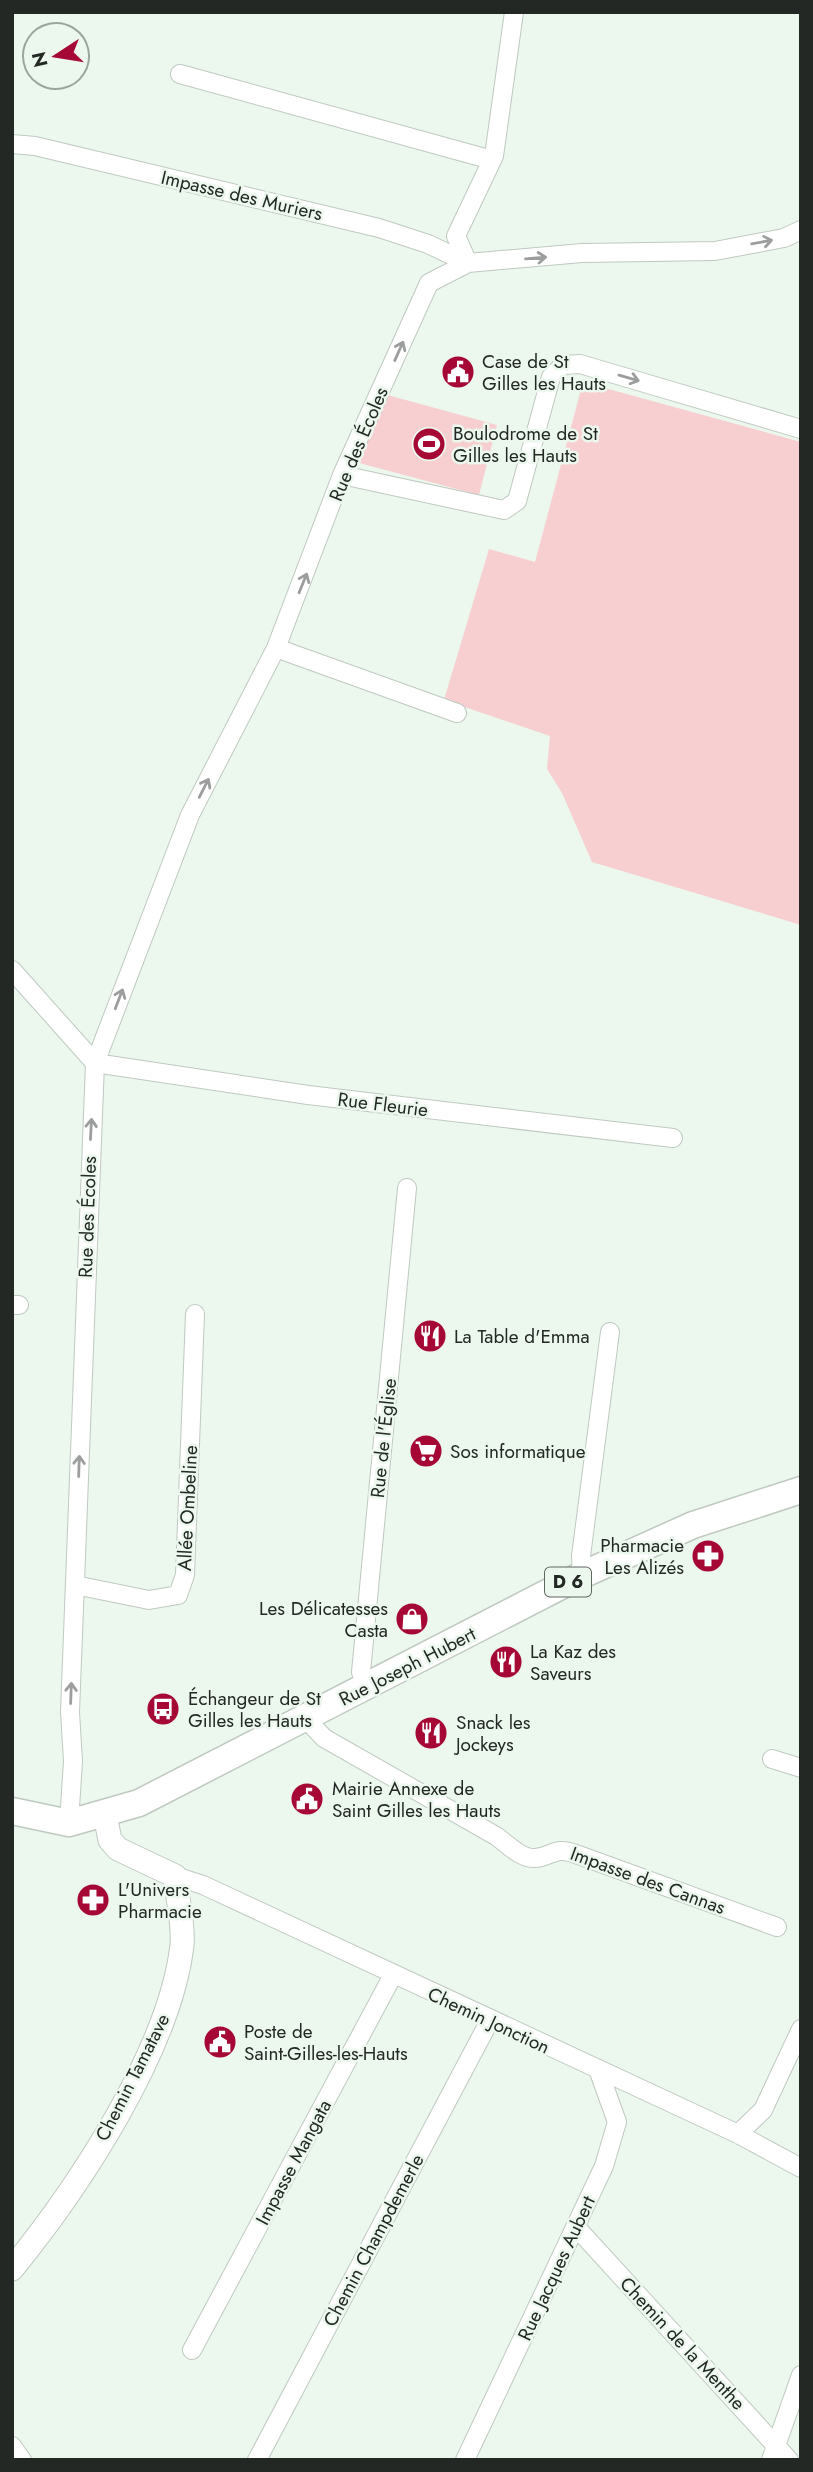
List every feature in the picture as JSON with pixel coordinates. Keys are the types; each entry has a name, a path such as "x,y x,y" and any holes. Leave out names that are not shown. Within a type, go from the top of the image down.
{"main road":[{"name":"Rue Joseph Hubert","path":"12,1811 69,1823 105,1815 139,1803 582,1575 693,1525 801,1490"}],"street":[{"path":"468,263 456,236 492,160 514,15"},
{"path":"180,74 492,160"},
{"name":"Impasse des Muriers","path":"12,144 35,146 379,228 428,244 468,263"},
{"name":"Rue des Écoles","path":"69,1823 73,1761 70,1713 94,1063 190,815 276,648 342,475 429,283 468,263 582,253 715,251 784,238 801,230"},
{"path":"342,475 504,510 517,501 551,377 563,365 580,364 801,429"},
{"path":"276,648 457,713"},
{"path":"12,970 94,1063"},
{"name":"Rue Fleurie","path":"94,1063 307,1094 673,1138"},
{"name":"Rue de l'Église","path":"367,1688 361,1672 407,1188"},
{"name":"Allée Ombeline","path":"75,1585 149,1600 178,1595 185,1575 195,1314"},
{"path":"582,1575 582,1556 610,1332"},
{"name":"Impasse des Cannas","path":"306,1719 324,1738 496,1836 522,1855 532,1859 559,1849 777,1927"},
{"path":"772,1759 801,1768"},
{"path":"105,1815 110,1840 118,1849 174,1876"},
{"name":"Chemin Jonction","path":"174,1876 203,1885 599,2072 738,2134 801,2168"},
{"name":"Chemin Tamatave","path":"13,2268 76,2180 118,2113 150,2049 174,1988 182,1942 174,1876"},
{"name":"Impasse Mangata","path":"192,2350 393,1975"},
{"name":"Chemin Champdemerle","path":"257,2460 490,2020"},
{"path":"738,2134 763,2110 801,2029"},
{"name":"Rue Jacques Aubert","path":"465,2460 604,2166 617,2122 599,2072"},
{"name":"Chemin de la Menthe","path":"576,2227 773,2452 789,2460"},
{"path":"773,2452 801,2375"},
{"path":"12,2446 22,2460"}],"shaded area":[{"path":"583,382 801,442 801,925 592,862 562,793 547,769 550,736 444,700 489,549 535,562"},
{"name":"Boulodrome de St Gilles les Hauts","path":"384,394 497,425 479,495 359,463"}],"place":[{"name":"Case de St Gilles les Hauts","path":"458,372"},
{"name":"Boulodrome de St Gilles les Hauts","path":"429,444"},
{"name":"La Table d'Emma","path":"430,1336"},
{"name":"Sos informatique","path":"426,1451"},
{"name":"Pharmacie Les Alizés","path":"708,1556"},
{"name":"Les Délicatesses Casta","path":"412,1619"},
{"name":"La Kaz des Saveurs","path":"506,1662"},
{"name":"Échangeur de St Gilles les Hauts","path":"163,1709"},
{"name":"Snack les Jockeys","path":"431,1733"},
{"name":"Mairie Annexe de Saint Gilles les Hauts","path":"307,1799"},
{"name":"L'Univers Pharmacie","path":"93,1900"},
{"name":"Poste de Saint-Gilles-les-Hauts","path":"220,2042"}]}
